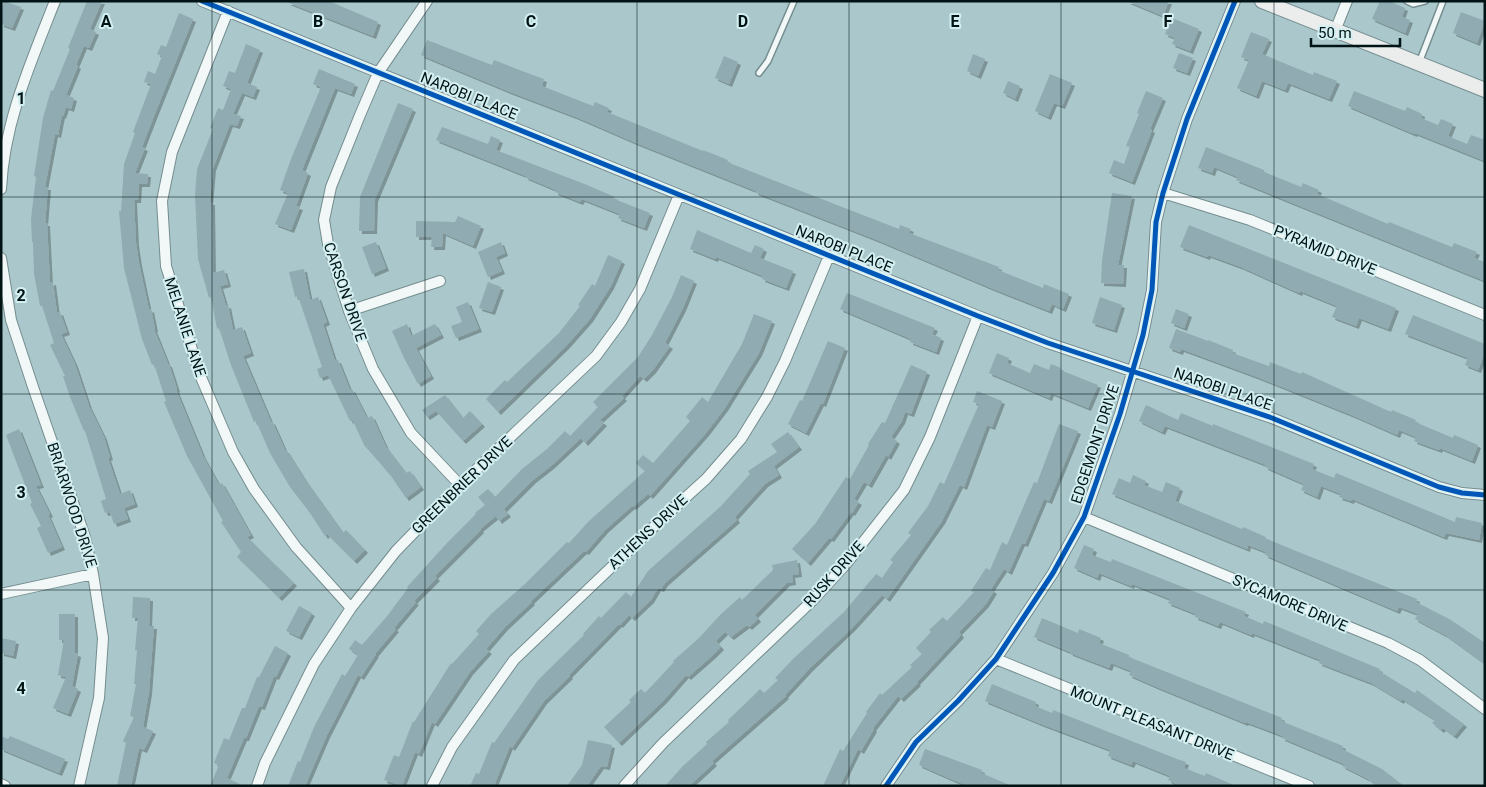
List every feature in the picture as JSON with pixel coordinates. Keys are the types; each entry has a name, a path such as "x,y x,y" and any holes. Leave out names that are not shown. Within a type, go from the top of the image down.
{"street":[{"path":"1,189 14,108 55,1"},
{"name":"NAROBI PLACE","path":"202,1 1048,343 1272,418 1439,487 1462,493 1485,495"},
{"name":"CARSON DRIVE","path":"427,1 378,73 332,187 324,220 328,244 349,311 372,368 410,434 460,485"},
{"name":"EDGEMONT DRIVE","path":"886,786 916,742 958,701 996,658 1053,573 1084,517 1120,414 1143,335 1152,290 1156,222 1163,193 1186,119 1235,1"},
{"path":"1262,1 1485,90"},
{"path":"1335,31 1347,1"},
{"name":"MELANIE LANE","path":"228,11 172,152 162,201 166,266 200,375 233,452 254,489 296,547 351,608"},
{"name":"PYRAMID DRIVE","path":"1163,193 1250,220 1485,315"},
{"name":"GREENBRIER DRIVE","path":"257,786 265,763 314,664 351,608 396,551 460,485 596,356 621,322 640,288 679,195"},
{"name":"ATHENS DRIVE","path":"432,786 452,747 514,660 706,479 741,438 767,397 785,361 829,256"},
{"name":"BRIARWOOD DRIVE","path":"1,258 6,321 32,387 85,538 103,638 99,690 79,786"},
{"path":"349,311 440,281"},
{"name":"RUSK DRIVE","path":"624,786 663,743 813,600 846,564 904,490 930,437 978,316"},
{"name":"SYCAMORE DRIVE","path":"1084,517 1388,643 1420,660 1485,709"},
{"path":"1,594 93,574"},
{"name":"MOUNT PLEASANT DRIVE","path":"996,658 1309,786"}],"lane":[{"path":"759,72 768,61 794,1"},
{"path":"1407,1 1413,4 1425,1"},
{"path":"1418,63 1442,1"}],"building":[{"path":"4,1 21,7 12,28 1,24 1,8"},
{"path":"87,1 102,1 90,29 96,32 89,48 84,46 66,95 74,98 71,109 66,107 62,115 58,135 55,134 45,187 48,187 45,223 47,223 50,283 53,282 57,313 60,312 67,332 61,334 75,364 89,406 104,437 110,457 108,458 120,494 130,490 135,504 124,508 128,519 114,524 110,512 105,513 101,501 106,499 85,431 70,397 63,376 65,376 50,345 54,343 42,306 40,306 34,274 32,242 31,219 36,177 34,176 43,118 51,90 53,91 70,49 68,48"},
{"path":"329,1 378,22 373,36 287,2"},
{"path":"1127,1 1169,1 1163,16"},
{"path":"1380,1 1389,1 1405,8 1402,17 1410,20 1405,33 1372,19"},
{"path":"1461,12 1485,21 1477,43 1453,33"},
{"path":"179,13 193,19 142,147 145,148 135,173 148,174 147,184 139,184 138,200 134,200 139,263 149,310 151,309 154,329 203,456 219,485 222,483 251,535 247,537 294,583 279,598 237,557 241,552 221,522 223,521 187,456 164,402 166,401 154,364 152,365 142,339 124,268 119,211 121,211 124,164 135,133 133,132 151,84 144,82 148,71 155,74 162,56 157,54 161,45 166,47"},
{"path":"1172,18 1199,29 1190,51 1172,44 1175,38 1165,34"},
{"path":"1251,32 1269,39 1262,54 1313,75 1314,72 1337,81 1329,99 1288,83 1285,90 1262,81 1256,96 1237,88 1249,60 1241,57"},
{"path":"427,40 492,65 494,60 544,79 542,86 593,106 595,102 609,108 607,112 728,160 727,162 899,229 900,225 911,229 909,233 999,267 998,270 1043,288 1044,284 1069,294 1063,309 1052,304 1049,311 421,55"},
{"path":"246,44 260,50 247,83 257,87 253,97 242,93 233,114 241,116 237,126 230,124 213,168 210,202 212,202 213,273 224,270 228,284 220,286 226,306 228,305 233,330 242,327 251,353 243,356 285,450 343,533 346,530 365,550 354,561 327,534 325,536 290,487 270,453 256,421 254,422 231,365 219,328 217,329 211,297 209,298 198,259 195,195 197,169 213,129 210,128 218,108 223,110 231,89 223,86 229,71 235,73"},
{"path":"1179,53 1193,58 1187,73 1173,68"},
{"path":"973,54 985,59 978,76 967,71"},
{"path":"724,56 738,62 729,84 715,78"},
{"path":"319,69 355,84 351,94 335,88 302,170 308,173 296,206 300,207 291,230 275,224 288,193 280,190 321,87 313,84"},
{"path":"1050,74 1072,83 1062,106 1054,103 1048,117 1035,111"},
{"path":"1008,81 1020,86 1015,99 1003,93"},
{"path":"1146,91 1163,98 1132,182 1109,173 1114,160 1124,164 1130,147 1126,146"},
{"path":"1354,91 1405,111 1407,107 1422,114 1421,118 1438,125 1441,119 1453,124 1448,136 1467,144 1471,135 1485,140 1485,161 1348,106"},
{"path":"398,103 413,109 375,199 374,231 359,231 360,197"},
{"path":"442,127 488,144 491,136 500,140 496,150 587,185 615,197 614,199 650,213 644,228 618,218 620,214 582,199 580,202 555,192 556,190 526,176 436,140"},
{"path":"1206,147 1301,187 1303,183 1319,190 1317,194 1388,224 1389,222 1452,247 1454,243 1477,252 1474,258 1485,262 1485,281 1236,180 1238,177 1214,167 1212,173 1198,168"},
{"path":"1112,193 1132,196 1118,265 1124,265 1123,284 1101,283 1102,261"},
{"path":"458,216 481,226 473,246 443,233 442,247 431,247 432,237 416,237 416,221 455,222"},
{"path":"1189,225 1396,308 1388,329 1359,318 1356,326 1332,317 1337,306 1300,291 1299,293 1241,267 1180,247"},
{"path":"697,230 751,253 755,245 764,249 760,258 793,271 786,288 762,279 763,276 716,257 715,259 690,249"},
{"path":"376,242 386,268 372,274 362,247"},
{"path":"501,242 505,253 496,257 502,271 488,277 478,252"},
{"path":"608,255 622,261 611,286 590,319 566,346 498,412 486,399 559,333 580,306 578,305 592,284 595,286"},
{"path":"304,269 310,300 318,297 327,322 323,324 335,361 338,360 350,390 352,389 367,418 372,416 386,447 406,473 410,471 421,487 406,498 391,476 365,447 328,375 320,378 317,369 322,367 298,296 295,297 289,272"},
{"path":"681,275 694,281 665,343 670,346 653,370 644,379 640,376 622,396 624,398 600,420 604,423 585,443 581,438 533,480 504,509 508,514 499,521 496,516 480,529 435,576 437,578 414,601 416,602 394,628 396,629 375,654 361,677 358,675 327,735 305,786 288,786 314,727 342,674 345,676 358,655 349,649 355,640 362,645 388,615 407,587 475,513 485,505 478,497 488,489 495,497 522,469 547,449 565,431 570,436 598,407 593,402 638,357 652,335"},
{"path":"488,282 501,287 492,312 479,308"},
{"path":"847,293 935,328 932,334 941,338 936,352 910,342 911,339 840,309"},
{"path":"1100,297 1122,305 1114,330 1092,323"},
{"path":"468,302 479,329 456,338 451,326 462,322 456,307"},
{"path":"1176,309 1189,314 1184,328 1171,323"},
{"path":"754,314 772,321 759,353 725,408 706,433 650,496 648,494 632,506 605,530 586,552 584,551 505,627 486,649 489,651 470,672 435,724 432,722 419,754 415,752 402,786 384,780 394,755 399,757 413,721 451,663 479,634 476,631 491,614 525,584 567,542 569,543 589,521 645,471 636,463 643,455 653,463 690,421 686,417 702,397 708,402 742,344"},
{"path":"1413,315 1485,344 1485,352 1478,370 1465,365 1468,358 1405,334"},
{"path":"407,324 411,336 435,324 441,335 416,348 431,376 418,384 392,331"},
{"path":"1176,329 1208,340 1233,350 1232,353 1269,366 1270,362 1301,374 1302,372 1391,412 1392,410 1416,420 1415,422 1453,438 1454,435 1478,445 1472,461 1440,448 1439,450 1414,441 1416,437 1399,430 1397,435 1257,377 1181,349 1180,352 1169,348"},
{"path":"828,341 845,348 823,404 821,403 806,433 788,424 800,400 802,401"},
{"path":"997,353 1009,358 1007,363 1030,373 1034,364 1049,370 1051,364 1061,368 1060,370 1098,385 1088,408 1051,393 1049,398 989,373"},
{"path":"911,365 927,372 911,414 905,412 902,421 891,437 897,441 888,457 886,455 869,485 864,482 854,499 859,502 852,513 808,563 792,549 815,524 846,477 850,479 868,444 882,422 885,423"},
{"path":"977,391 1002,401 992,427 987,425 964,487 960,485 942,521 887,599 882,595 853,627 810,668 786,696 712,761 714,763 689,786 665,786 760,689 764,693 778,680 775,678 844,612 876,574 882,578 893,562 890,560 911,535 908,533 928,506 940,482 944,484 979,404 973,402"},
{"path":"445,395 463,418 470,411 482,424 463,441 436,411 427,417 422,410"},
{"path":"1146,405 1178,420 1181,413 1213,426 1213,424 1314,464 1312,469 1334,478 1336,473 1455,522 1456,517 1482,523 1479,540 1446,533 1444,537 1352,499 1351,501 1339,497 1341,494 1321,486 1317,497 1301,490 1304,484 1265,467 1266,465 1165,426 1162,432 1139,421"},
{"path":"1059,424 1078,431 1049,501 1044,499 1025,544 1022,543 1009,572 1004,569 991,589 994,591 986,604 959,632 961,635 918,683 901,699 898,696 873,728 861,751 858,749 840,786 823,786 840,749 843,751 866,712 880,693 882,695 912,667 910,665 922,654 916,648 931,632 929,630 943,617 947,621 974,592 971,591 986,568 990,570 1002,542 1007,545 1034,482 1037,483"},
{"path":"19,429 41,485 36,486 50,514 48,515 62,547 48,553 37,528 41,526 30,504 32,503 6,435"},
{"path":"788,432 799,447 774,466 779,475 765,484 735,517 737,520 665,583 661,589 658,588 651,600 632,618 629,615 619,624 544,701 512,748 510,746 494,786 470,786 476,773 479,774 492,742 494,743 538,680 584,635 599,616 601,618 626,592 631,597 648,571 720,507 750,474 748,471 777,452 771,444"},
{"path":"1133,475 1146,481 1144,485 1162,492 1166,482 1180,488 1175,501 1417,599 1416,602 1451,620 1485,643 1485,664 1445,635 1415,619 1418,614 1399,607 1397,611 1265,555 1266,552 1248,545 1247,549 1112,494 1119,478 1130,483"},
{"path":"1084,545 1094,549 1092,555 1111,562 1112,559 1246,612 1244,616 1263,624 1264,621 1380,669 1379,671 1415,693 1417,690 1464,724 1454,736 1443,728 1441,730 1432,723 1435,720 1402,699 1401,701 1371,683 1319,663 1320,660 1252,633 1251,635 1220,622 1218,626 1195,617 1196,614 1168,603 1170,599 1132,584 1131,586 1099,573 1097,578 1074,568"},
{"path":"797,560 799,574 792,575 793,582 787,583 755,615 758,619 749,627 747,625 731,637 725,632 716,641 721,647 688,677 686,675 664,700 619,743 604,727 631,702 629,700 641,689 645,693 673,661 699,638 720,615 740,597 742,600 773,570 772,565"},
{"path":"133,597 150,598 149,626 154,626 149,692 143,727 153,731 144,750 139,748 131,786 117,786 126,743 123,741 134,717 130,716 136,684 134,684 137,650 135,650 138,618 132,618"},
{"path":"299,606 312,613 299,637 286,631"},
{"path":"59,614 75,614 75,653 78,654 72,686 78,689 68,714 53,708 66,677 58,675 64,640 59,640"},
{"path":"1042,618 1078,633 1079,629 1101,638 1099,643 1129,655 1129,657 1282,718 1281,721 1343,746 1342,749 1382,769 1404,786 1377,786 1368,779 1342,766 1344,764 1282,738 1283,736 1245,723 1159,688 1129,675 1131,671 1111,663 1109,668 1034,637"},
{"path":"1,638 16,641 13,656 1,653"},
{"path":"275,646 288,653 276,677 274,676 262,707 259,706 227,778 244,786 210,786 219,765 214,763 224,738 229,740 242,708 245,708 257,677 259,677"},
{"path":"992,684 1036,702 1035,706 1052,713 1053,710 1186,762 1184,768 1205,776 1206,773 1236,786 1181,786 1168,780 1170,776 1133,761 1131,765 1108,756 1110,750 985,701"},
{"path":"1,736 8,739 10,736 65,759 59,773 1,749"},
{"path":"588,740 612,745 607,767 601,766 587,786 567,786 582,765"},
{"path":"925,749 982,770 981,773 1012,786 968,786 951,779 919,765"}],"cycle path":[{"path":"202,1 1048,343 1272,418 1439,487 1462,493 1485,495"},
{"path":"886,786 916,742 958,701 996,659 1053,573 1084,517 1120,414 1143,335 1152,290 1156,222 1163,193 1187,119 1235,1"}]}
